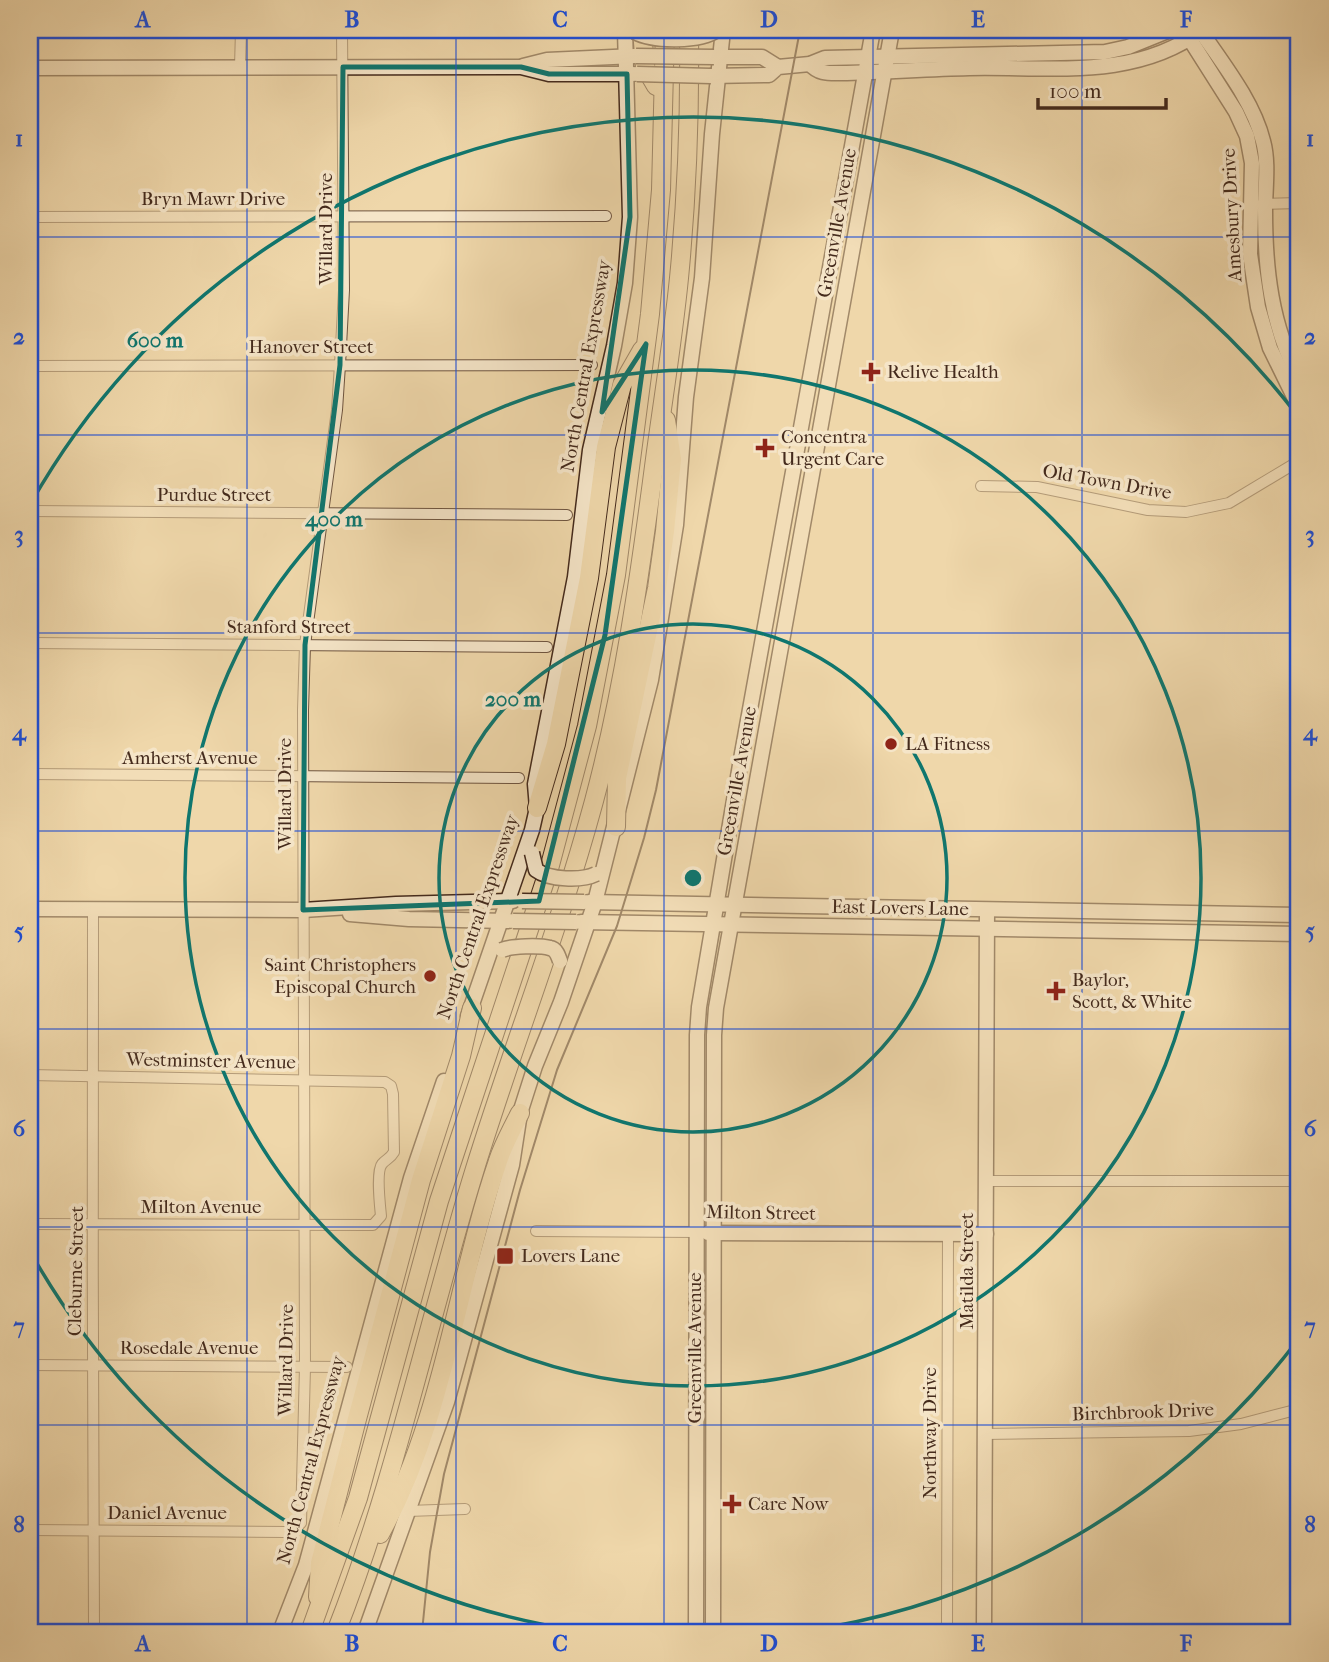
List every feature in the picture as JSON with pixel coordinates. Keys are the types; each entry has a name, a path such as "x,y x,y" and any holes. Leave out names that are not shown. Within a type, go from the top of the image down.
{"highway":[{"path":"634,30 645,67 664,101"},
{"path":"310,1632 367,1468 439,1201 522,954 570,796 591,706 611,605 646,344 659,221 665,30"},
{"path":"336,1632 380,1509 472,1178 541,974 596,796 633,616 679,277 689,92 689,30"},
{"path":"689,92 708,30"},
{"path":"537,808 556,744 590,578 607,447 622,385 646,344"},
{"path":"615,827 617,778 657,588 665,530 672,459 663,400"},
{"path":"317,1615 320,1563 421,1180 460,1056 472,1008"},
{"path":"361,1567 395,1506 431,1408 498,1159 520,1112"}],"main road":[{"path":"634,30 653,38 703,38 717,30"},
{"name":"North Central Expressway","path":"280,1632 306,1565 411,1178 486,964 507,921 530,846 537,808 535,784 575,576 590,450 614,346 625,283 630,216 631,56 634,30"},
{"path":"365,1632 455,1375 512,1166 520,1112 561,1002 582,922 607,860 651,680 676,525 686,397 702,278 715,76 723,30"},
{"name":"Greenville Avenue","path":"696,1632 697,1035 702,985 873,30"},
{"name":"Greenville Avenue","path":"713,1632 715,1028 730,925 892,30"},
{"path":"810,64 822,72 865,73 885,72 925,63 1105,52 1128,47 1170,30"},
{"path":"30,68 521,67 549,74 715,76 769,75 778,67 810,64 825,58 868,56 888,56 925,63 1116,66 1152,57 1195,32"},
{"name":"Amesbury Drive","path":"1195,32 1247,136 1258,204 1252,273 1271,328 1281,374 1299,407"},
{"path":"521,67 547,60 631,56 762,57 778,67"},
{"path":"839,214 858,218"},
{"name":"Amesbury Drive","path":"1271,328 1299,377"},
{"path":"819,332 837,335"},
{"path":"793,470 812,473"},
{"path":"530,846 536,870 543,876 584,878 596,874 607,860"},
{"path":"30,909 303,910 514,901"},
{"name":"East Lovers Lane","path":"514,901 1299,915"},
{"path":"303,910 409,919 507,921"},
{"name":"Matilda Street","path":"984,1632 987,910"},
{"path":"1178,913 1179,932"},
{"name":"East Lovers Lane","path":"507,921 1299,934"},
{"path":"486,964 509,947 549,947 557,952 560,961 561,1002"},
{"name":"Milton Street","path":"698,1232 986,1234"},
{"path":"696,1427 715,1427"},
{"path":"696,1518 714,1518"}],"street":[{"path":"240,67 241,30"},
{"name":"Willard Drive","path":"301,1523 305,1367 305,645 337,410 340,365 344,290 342,30"},
{"path":"1258,204 1299,203"},
{"name":"Bryn Mawr Drive","path":"30,217 606,216"},
{"name":"Hanover Street","path":"30,366 592,365"},
{"name":"Old Town Drive","path":"981,486 1037,487 1148,510 1186,512 1229,502 1299,461"},
{"name":"Purdue Street","path":"30,511 567,515"},
{"name":"Stanford Street","path":"30,643 547,647"},
{"name":"Amherst Avenue","path":"30,774 519,778"},
{"name":"Cleburne Street","path":"93,910 94,1632"},
{"name":"Westminster Avenue","path":"30,1075 377,1081 391,1086 394,1152 379,1171 381,1216 373,1225"},
{"path":"987,1181 1299,1181"},
{"name":"Milton Avenue","path":"30,1224 373,1225"},
{"name":"Milton Street","path":"536,1231 698,1232"},
{"name":"Northway Drive","path":"947,1632 948,1233"},
{"name":"Rosedale Avenue","path":"30,1365 347,1367"},
{"name":"Birchbrook Drive","path":"985,1434 1189,1432 1241,1424 1299,1409"},
{"path":"408,1511 465,1509"},
{"name":"Daniel Avenue","path":"30,1531 286,1532 294,1530 301,1523"}],"highlighted area":[{"path":"343,67 521,67 549,74 627,74 630,217 602,412 646,344 605,635 539,901 303,910 305,645 340,365"}],"tram line":[{"path":"422,1632 430,1552 444,1474 520,1190 557,1070 617,926 656,790 800,30"}],"place":[{"name":"Relive Health","path":"871,372"},
{"name":"Concentra Urgent Care","path":"765,448"},
{"name":"LA Fitness","path":"891,744"},
{"name":"Saint Christophers Episcopal Church","path":"430,976"},
{"name":"Baylor, Scott, & White","path":"1056,991"},
{"name":"Lovers Lane","path":"505,1256"},
{"name":"Care Now","path":"732,1504"}]}
